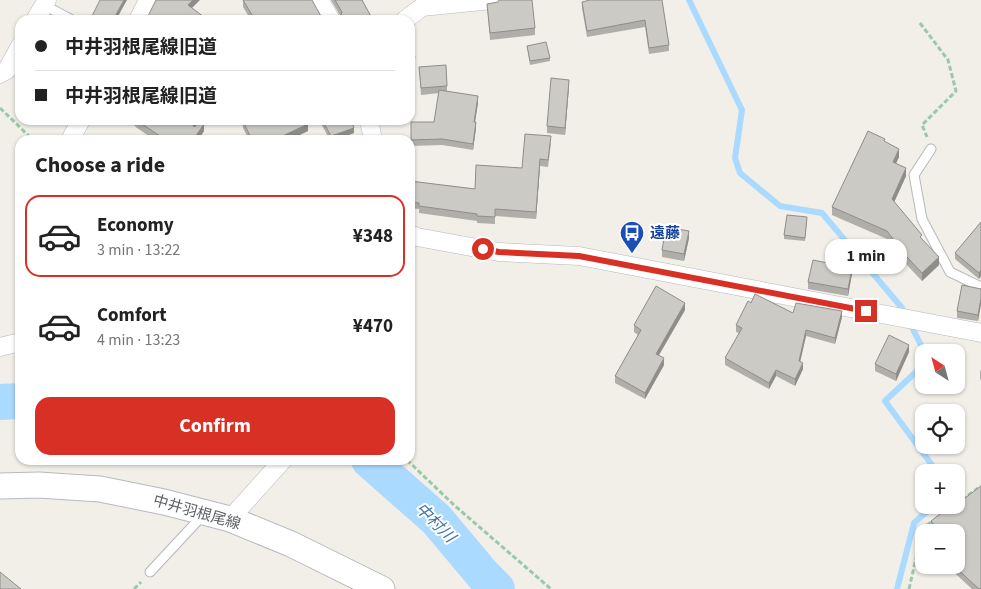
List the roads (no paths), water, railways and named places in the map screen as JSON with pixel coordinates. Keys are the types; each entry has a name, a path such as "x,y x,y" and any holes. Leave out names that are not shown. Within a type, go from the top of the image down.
{"main road":[{"name":"中井羽根尾線","path":"0,486 39,485 100,489 164,502 230,519 291,544 382,589"}],"street":[{"path":"140,15 148,0"},
{"path":"319,0 328,15"},
{"path":"412,15 422,7 492,0"},
{"path":"0,74 7,70 15,55"},
{"path":"415,236 499,252 579,256 981,333"},
{"path":"0,346 15,343"},
{"path":"230,519 279,465"}],"lane":[{"path":"42,8 60,15"},
{"path":"931,149 914,175 922,219 950,272 981,287"},
{"path":"150,572 206,513"}],"waterway":[{"path":"689,0 742,110 735,158 740,173 780,206 822,213 902,308 922,347 917,371 885,401 931,464"},
{"name":"中村川","path":"0,402 15,401"},
{"name":"中村川","path":"375,465 436,519 497,589"},
{"path":"897,589 914,523 924,514"}],"place":[{"name":"遠藤","path":"632,254"}]}
